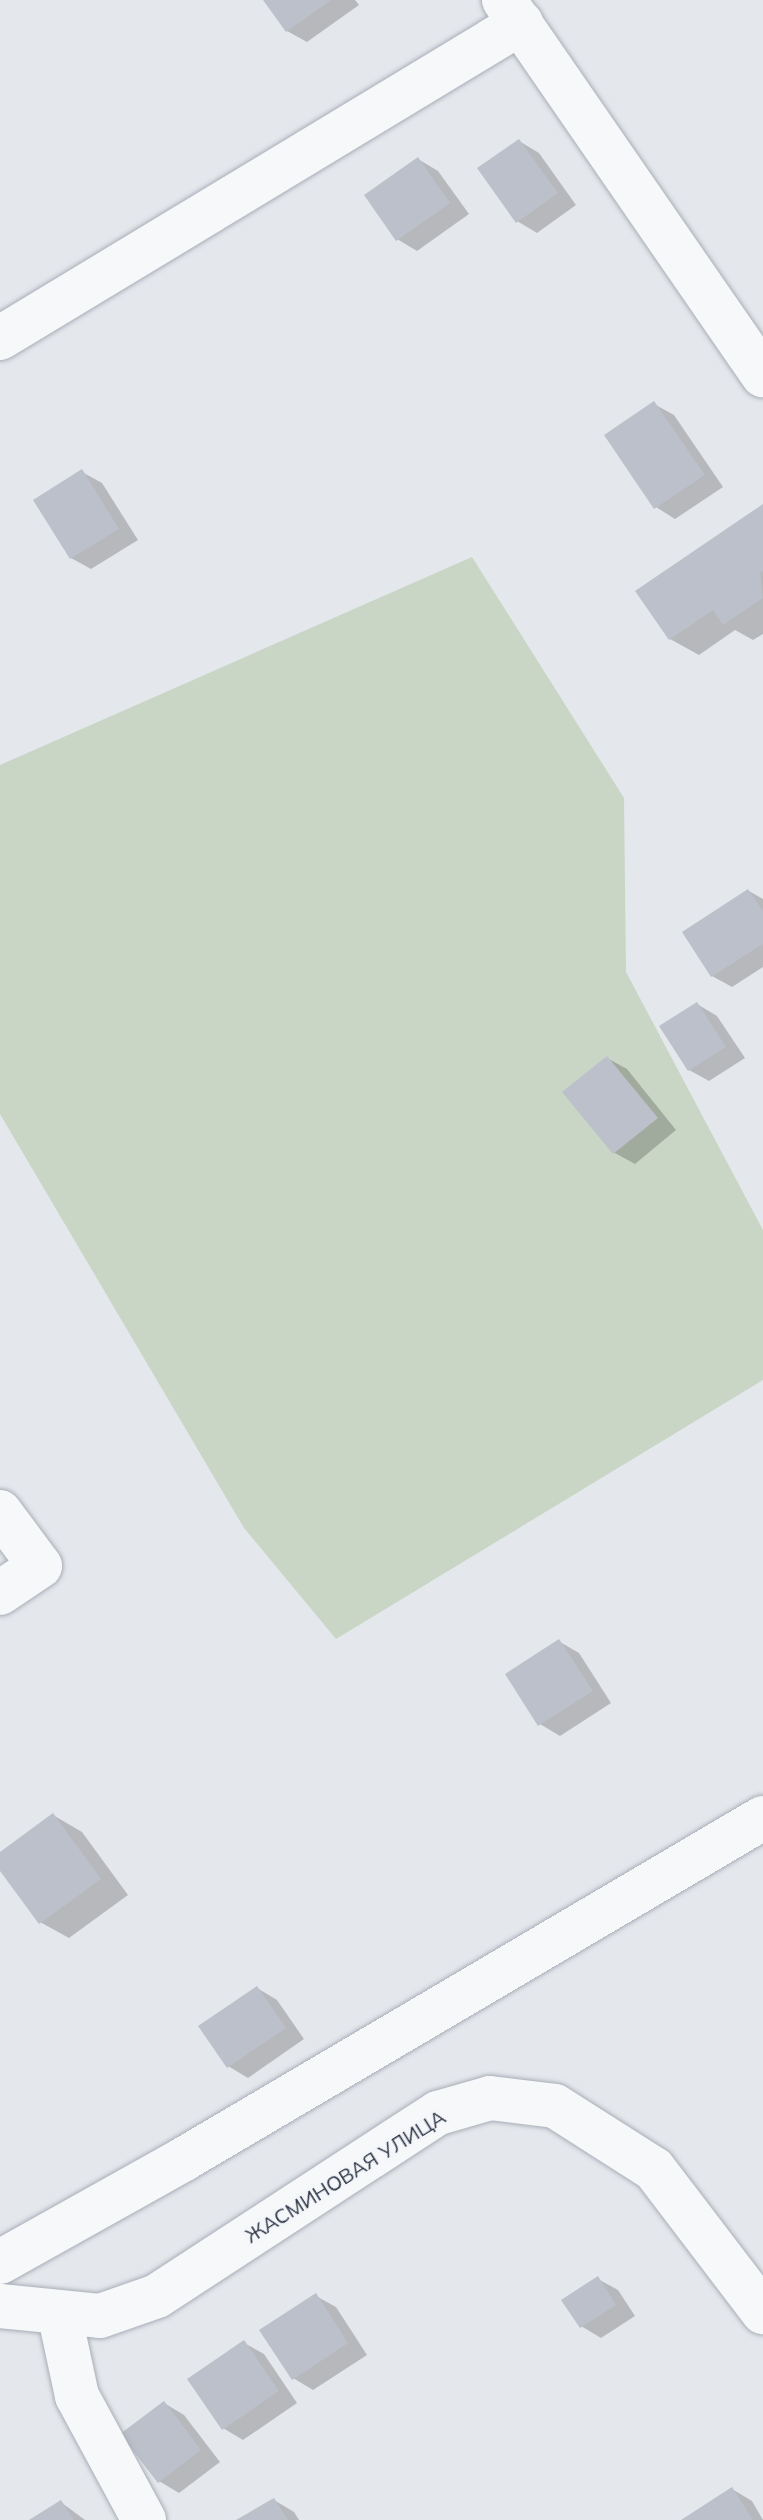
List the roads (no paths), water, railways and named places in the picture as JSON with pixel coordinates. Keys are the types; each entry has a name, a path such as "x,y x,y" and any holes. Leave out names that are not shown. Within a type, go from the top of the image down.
{"street":[{"path":"0,338 513,12 758,359"},
{"path":"0,1512 40,1566 0,1593"},
{"path":"0,2262 184,2159 746,1829"},
{"name":"ЖАСМИНОВАЯ УЛИЦА","path":"0,2306 100,2316 157,2296 438,2113 490,2098 555,2106 654,2169 763,2312"},
{"path":"59,2312 77,2396 144,2520"}]}
